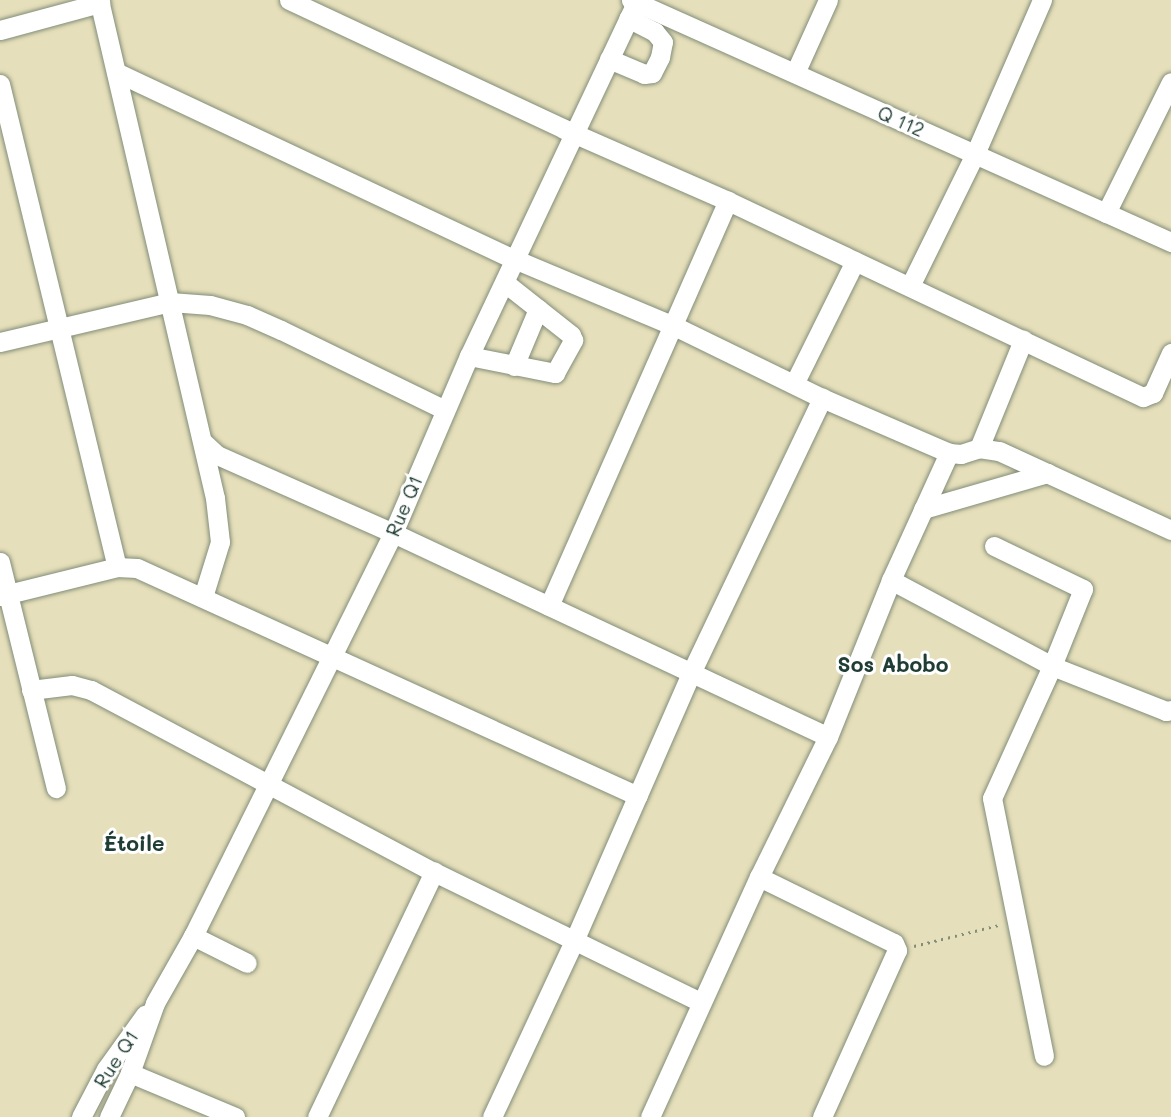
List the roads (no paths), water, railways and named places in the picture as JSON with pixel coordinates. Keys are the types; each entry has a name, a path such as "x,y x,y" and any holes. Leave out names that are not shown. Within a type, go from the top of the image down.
{"street":[{"path":"289,0 574,133 728,201 1143,397 1153,393 1171,353"},
{"path":"795,74 828,0"},
{"path":"910,286 975,154 1042,0"},
{"path":"0,30 100,2 183,366 204,443 220,541 203,597"},
{"path":"609,59 644,74 652,73 660,57 663,42 633,5"},
{"name":"Rue Q1","path":"81,1117 106,1069 155,1003 193,936 270,785 393,533 469,356 633,5"},
{"name":"Q 112","path":"633,5 795,74 1171,242"},
{"path":"116,72 514,259 672,324 822,398 949,453 961,454 979,447 999,451 1171,530"},
{"path":"1106,213 1171,82"},
{"path":"0,84 117,567"},
{"path":"549,606 728,201"},
{"path":"794,384 855,261"},
{"path":"469,356 555,373 573,340 571,335 504,282"},
{"path":"0,342 170,302 211,305 247,315 445,410"},
{"path":"514,366 538,309"},
{"path":"979,447 1023,340"},
{"path":"492,1117 574,942 691,673 822,398"},
{"path":"204,443 216,455 393,533 828,737"},
{"path":"650,1117 700,1002 828,737 891,580 949,453"},
{"path":"923,509 1048,472"},
{"path":"994,546 1083,589 1052,666 992,797 1044,1056"},
{"path":"0,562 4,595 56,788"},
{"path":"4,595 117,567 151,573 638,796"},
{"path":"891,580 1052,666 1166,712 1171,710"},
{"path":"31,690 80,686 434,872 700,1002"},
{"path":"317,1117 434,872"},
{"path":"759,877 894,943 897,950 828,1115"},
{"path":"193,936 247,963"},
{"name":"Rue Q1","path":"109,1117 130,1073 155,1003"},
{"path":"130,1073 234,1117"}],"district":[{"name":"Sos Abobo","path":"893,664"},
{"name":"Étoile","path":"134,843"}]}
